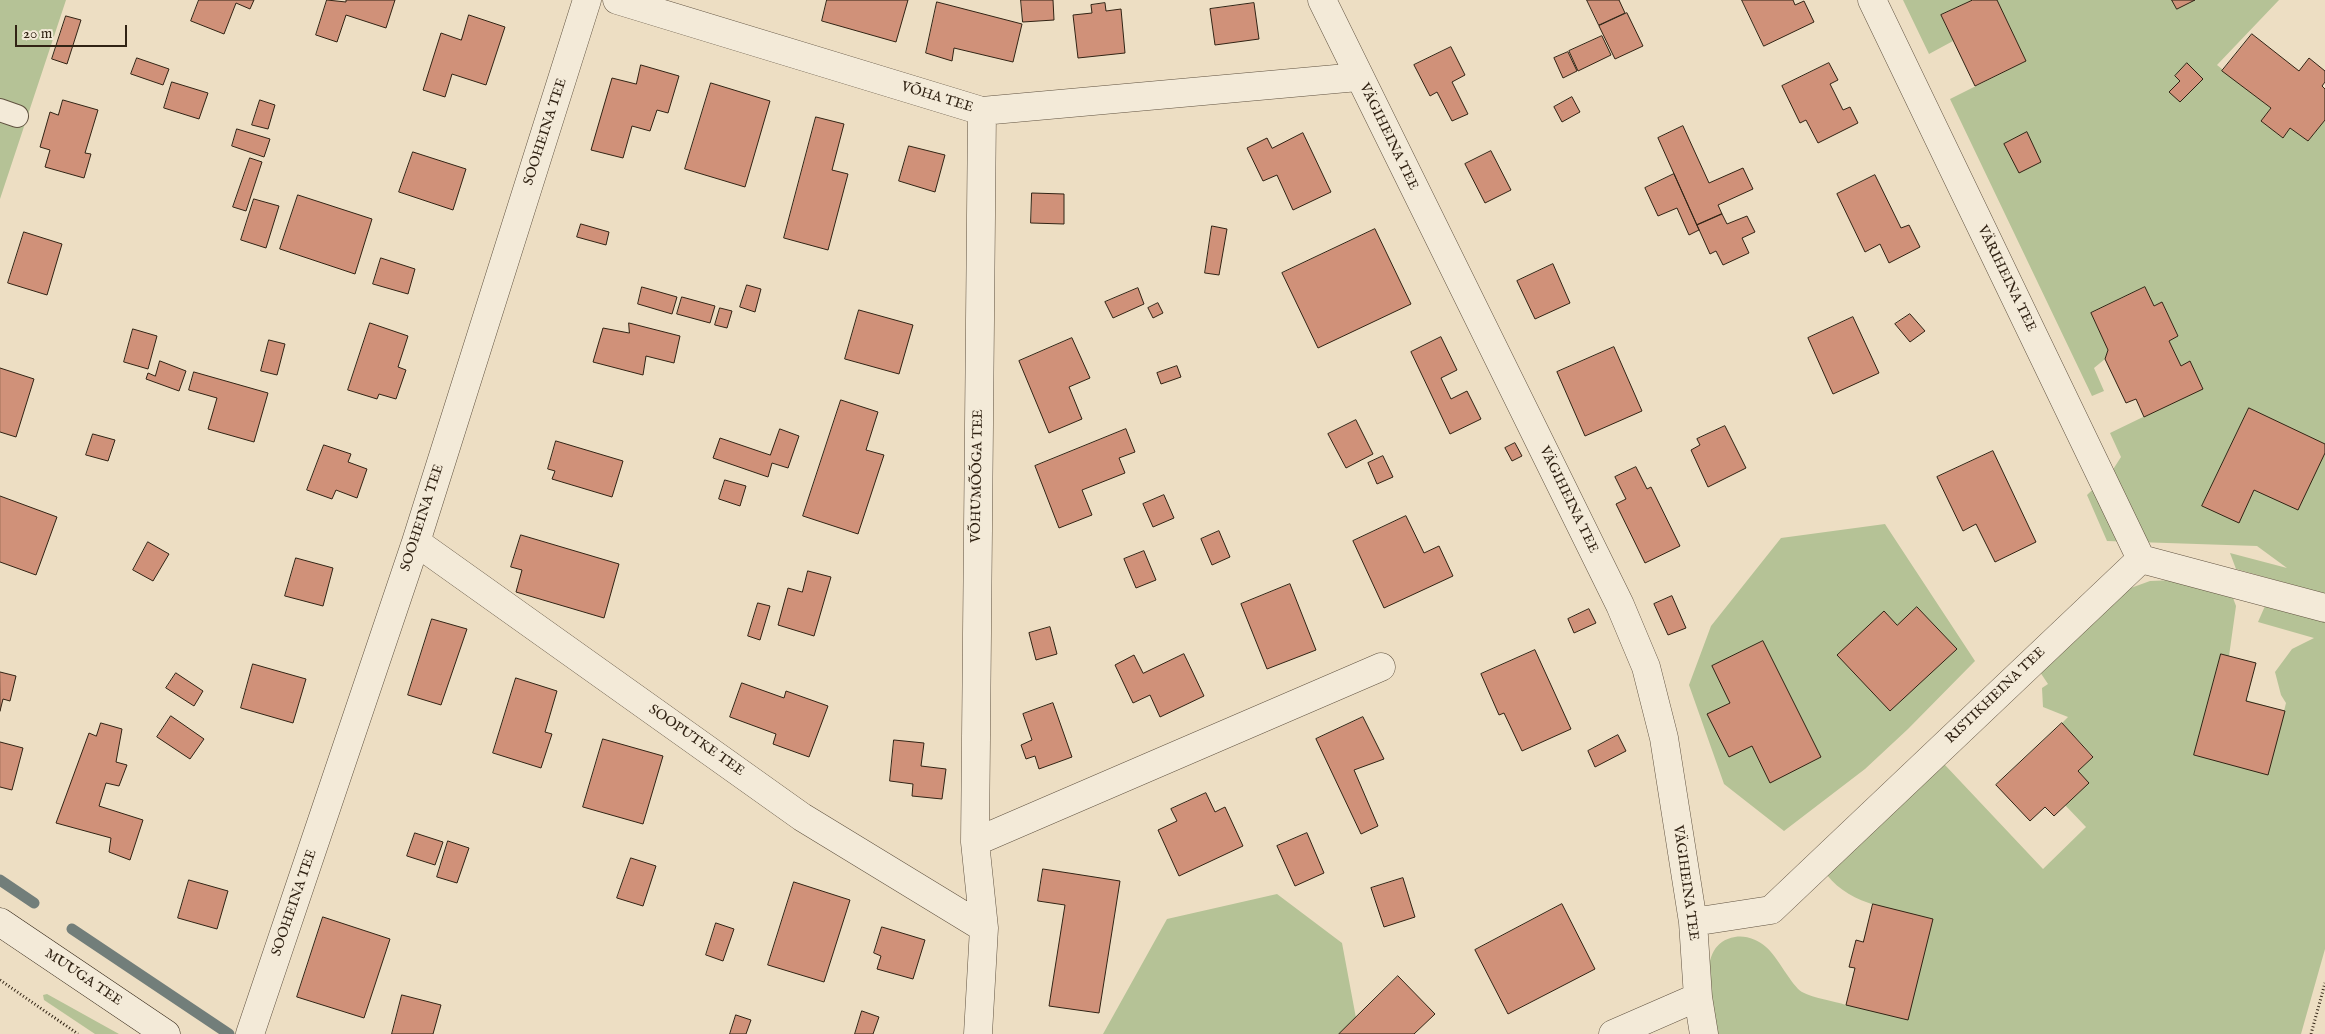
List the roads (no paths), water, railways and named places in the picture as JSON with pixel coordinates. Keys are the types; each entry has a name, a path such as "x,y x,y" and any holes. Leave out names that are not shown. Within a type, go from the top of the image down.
{"street":[{"name":"SOOHEINA TEE","path":"250,1034 416,542 587,0"},
{"name":"VÕHA TEE","path":"617,0 982,111 1358,77"},
{"name":"VÄGIHEINA TEE","path":"1322,0 1358,77 1616,596 1646,666 1664,738 1692,922 1698,997 1704,1034"},
{"name":"VÄRIHEINA TEE","path":"1872,0 2141,559"},
{"name":"VÕHUMÕÕGA TEE","path":"978,1034 984,928 975,842 982,111"},
{"name":"SOOPUTKE TEE","path":"416,542 802,816 984,928"},
{"path":"2141,559 2325,608"},
{"name":"RISTIKHEINA TEE","path":"1692,922 1771,910 2141,559"},
{"path":"975,842 1381,667"},
{"name":"MUUGA TEE","path":"0,922 166,1034"},
{"path":"1613,1034 1698,997"}],"waterway":[{"path":"0,880 34,903"},
{"path":"72,929 229,1034"}]}
